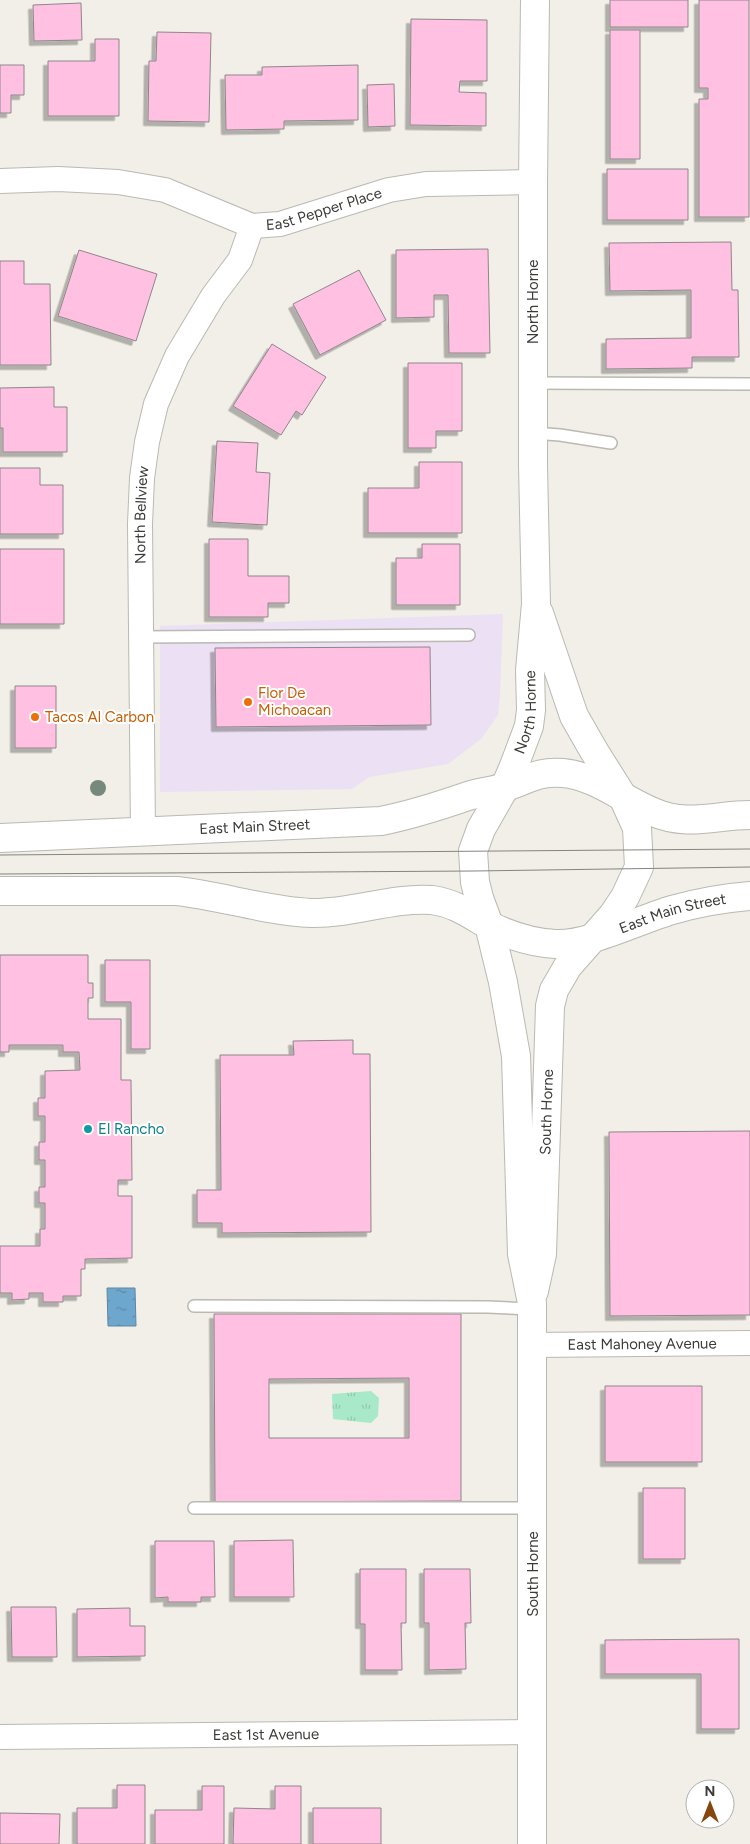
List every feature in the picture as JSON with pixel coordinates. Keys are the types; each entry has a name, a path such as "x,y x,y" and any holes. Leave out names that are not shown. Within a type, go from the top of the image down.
{"street":[{"name":"North Horne","path":"505,787 529,726 531,710 530,670 536,604 533,433 535,0"},
{"name":"East Pepper Place","path":"0,181 66,180 118,182 165,190 252,226 280,224 389,190 426,184 533,182"},
{"name":"North Bellview","path":"143,833 142,478 147,442 156,404 177,356 214,296 240,260 252,226"},
{"name":"North Horne","path":"536,604 574,716 623,796"},
{"path":"489,925 479,898 474,851 481,829 505,787 537,774 564,773 588,779 654,813 674,819 699,820 750,815"},
{"name":"East Main Street","path":"0,838 381,822 505,787"},
{"path":"0,891 176,891 197,893 277,910 310,913 362,909 410,900 433,900 461,908 511,936 534,942 557,944 579,942 596,936 625,897 639,867 637,828 623,796"},
{"name":"East Main Street","path":"596,936 672,910 728,898 750,896"},
{"name":"South Horne","path":"489,925 503,982 516,1056 522,1254 532,1306 532,1844"},
{"name":"South Horne","path":"532,1306 542,1254 550,1006 554,990 568,966 596,936"},
{"name":"East Mahoney Avenue","path":"533,1345 750,1343"},
{"name":"East 1st Avenue","path":"0,1737 532,1732"}],"lane":[{"path":"533,383 750,384"},
{"path":"533,433 611,443"},
{"path":"141,638 469,635"},
{"path":"194,1306 532,1306"},
{"path":"194,1508 532,1508"}],"shaded area":[{"path":"503,614 498,715 481,739 448,764 369,777 352,789 160,792 160,626"}],"green space":[{"path":"371,1391 379,1398 378,1416 371,1423 333,1419 332,1394"}],"water":[{"path":"107,1288 135,1288 136,1326 108,1326"}],"building":[{"path":"610,0 688,0 688,27 610,27"},
{"path":"699,0 749,0 749,217 699,217 699,99 708,99 708,88 699,88"},
{"path":"81,3 82,40 34,41 33,5"},
{"path":"411,19 487,20 487,81 460,81 459,92 486,93 486,126 410,125"},
{"path":"610,30 640,30 640,159 610,159"},
{"path":"157,32 211,33 209,122 148,121 149,61 156,61"},
{"path":"95,39 119,39 119,116 48,116 48,61 95,61"},
{"path":"0,65 24,65 24,95 11,95 11,113 0,113"},
{"path":"358,65 358,120 284,121 284,129 226,130 225,75 262,75 262,67"},
{"path":"394,84 395,126 368,127 367,85"},
{"path":"607,169 688,169 688,220 607,220"},
{"path":"731,242 732,290 738,290 739,357 692,357 692,368 606,369 606,339 691,338 691,290 610,291 609,243"},
{"path":"488,249 490,353 449,353 448,295 434,295 434,317 396,318 396,250"},
{"path":"79,250 157,274 136,341 58,316"},
{"path":"0,261 24,261 24,284 50,284 51,365 0,365"},
{"path":"359,270 386,320 320,355 293,304"},
{"path":"272,344 326,377 302,415 296,411 281,435 233,406"},
{"path":"408,363 462,363 462,431 436,431 436,448 408,448"},
{"path":"54,387 54,407 67,407 67,452 3,452 3,428 0,428 0,388"},
{"path":"217,441 258,443 256,472 270,473 267,525 212,522"},
{"path":"419,462 462,462 462,533 368,533 368,488 419,488"},
{"path":"0,468 40,468 40,485 63,485 63,534 0,534"},
{"path":"209,539 248,539 248,576 289,576 289,603 268,603 268,617 209,617"},
{"path":"422,544 460,544 460,605 396,605 396,558 422,558"},
{"path":"0,549 64,549 64,624 0,624"},
{"path":"430,647 431,725 216,727 215,648"},
{"name":"Tacos Al Carbon","path":"15,686 56,686 56,748 15,748"},
{"name":"El Rancho","path":"0,955 88,955 88,983 93,983 93,998 88,998 88,1019 121,1019 121,1080 131,1080 132,1180 118,1180 118,1196 132,1196 132,1258 85,1259 85,1269 81,1269 81,1296 63,1296 63,1302 43,1302 43,1293 29,1293 29,1299 12,1300 12,1293 0,1293 0,1246 40,1246 40,1229 45,1229 45,1203 39,1203 39,1187 45,1187 45,1160 39,1160 39,1142 45,1142 45,1116 38,1116 38,1098 45,1098 45,1071 80,1070 79,1052 63,1052 63,1045 9,1045 9,1052 0,1052"},
{"path":"105,960 150,960 150,1049 131,1049 131,1002 105,1002"},
{"path":"353,1040 353,1054 370,1054 371,1232 222,1233 222,1223 197,1223 197,1190 221,1190 220,1055 294,1055 293,1041"},
{"path":"750,1131 750,1315 610,1316 609,1132"},
{"path":"214,1314 461,1314 461,1501 215,1502","holes":["409,1378 409,1438 269,1438 269,1379"]},
{"path":"605,1386 702,1386 702,1462 605,1462"},
{"path":"643,1488 685,1488 685,1559 643,1559"},
{"path":"293,1540 294,1597 234,1597 234,1541"},
{"path":"155,1541 214,1541 215,1597 201,1597 201,1602 168,1602 168,1597 155,1598"},
{"path":"360,1569 406,1569 406,1623 401,1623 402,1670 365,1670 365,1624 360,1624"},
{"path":"424,1569 470,1569 471,1623 465,1623 466,1669 429,1670 429,1623 424,1623"},
{"path":"11,1607 56,1607 57,1657 12,1657"},
{"path":"130,1608 130,1626 145,1626 145,1656 77,1657 77,1609"},
{"path":"739,1639 739,1729 701,1729 701,1674 605,1674 605,1640"},
{"path":"117,1785 145,1785 145,1844 77,1844 77,1808 117,1808"},
{"path":"202,1786 224,1786 224,1844 155,1844 155,1810 202,1810"},
{"path":"275,1786 301,1786 301,1844 233,1844 234,1808 275,1809"},
{"path":"313,1808 381,1808 381,1844 313,1844"},
{"path":"0,1813 60,1814 59,1844 0,1844"}],"tram line":[{"path":"0,855 750,849"},
{"path":"0,874 750,867"}],"place":[{"name":"Flor De Michoacan","path":"248,702"},
{"name":"Tacos Al Carbon","path":"35,717"},
{"name":"El Rancho","path":"88,1129"}]}
